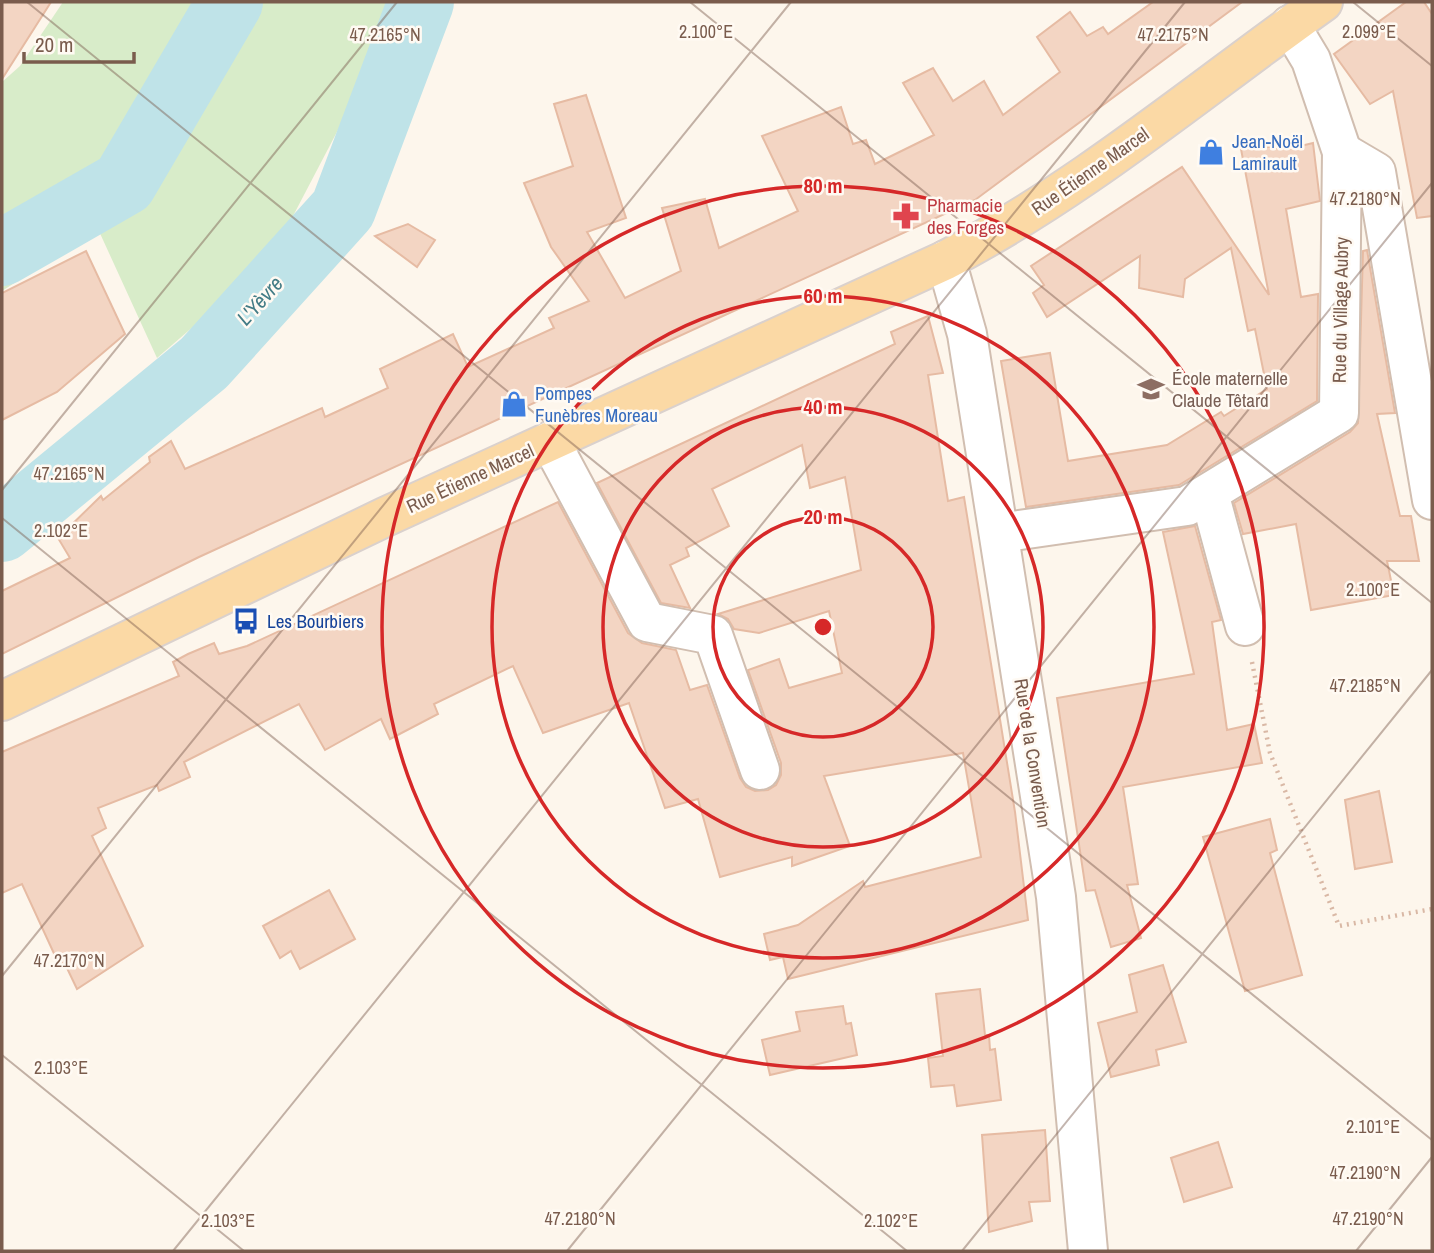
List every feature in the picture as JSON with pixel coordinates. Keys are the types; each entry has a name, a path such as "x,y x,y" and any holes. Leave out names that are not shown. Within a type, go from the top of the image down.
{"main road":[{"name":"Rue Étienne Marcel","path":"2,701 550,441 946,260 1005,230 1056,197 1323,2"}],"street":[{"name":"Rue du Village Aubry","path":"999,533 1187,506 1339,413 1342,152 1311,60 1290,25"},
{"path":"1342,152 1376,172 1432,500"},
{"name":"Rue de la Convention","path":"946,260 967,334 1056,897 1088,1251"},
{"path":"550,441 647,622 713,635 760,770"},
{"path":"1209,493 1245,626"}],"path":[{"path":"1245,626 1270,753 1339,926 1432,909"}],"green space":[{"path":"63,2 388,2 339,128 270,260 157,358 98,229 2,291 2,82 20,66"}],"building":[{"path":"2,2 51,2 2,79"},
{"path":"1153,2 1242,2 975,200 199,557 2,654 2,591 70,558 58,538 101,496 103,500 150,462 149,457 171,441 185,469 322,408 325,417 388,388 380,369 453,334 468,367 554,328 549,318 589,301 551,247 524,183 573,166 554,104 586,95 626,218 587,232 625,298 681,271 662,208 705,199 719,248 798,211 762,136 841,107 853,144 866,140 875,164 934,135 903,83 933,68 953,101 984,81 1003,115 1060,72 1037,37 1070,12 1087,36 1103,27 1108,34"},
{"path":"1406,2 1424,2 1432,14 1432,216 1417,218 1393,91 1370,104 1334,54"},
{"path":"1313,143 1320,201 1286,209 1301,297 1318,294 1317,401 1179,485 1026,507 1001,361 1050,353 1068,461 1167,445 1221,412 1224,416 1267,389 1255,329 1248,331 1231,248 1185,279 1183,297 1139,288 1140,256 1047,317 1033,293 1044,285 1031,266 1182,167 1269,295 1240,144 1288,149"},
{"path":"408,224 435,240 417,267 375,236"},
{"path":"1367,250 1395,413 1377,414 1400,516 1411,516 1419,561 1387,561 1394,595 1311,610 1296,524 1243,534 1234,503 1350,432 1358,423 1363,251"},
{"path":"86,251 125,334 57,392 2,420 2,293"},
{"path":"928,316 943,373 928,375 948,501 964,497 1015,812 1028,920 788,979 783,957 770,960 764,934 798,925 863,881 865,887 981,857 963,753 824,776 850,846 792,866 792,857 720,877 698,799 665,808 629,703 543,733 513,666 434,704 438,714 390,739 381,719 325,750 299,704 184,762 190,777 159,791 157,785 98,808 106,828 92,836 143,946 77,989 66,966 57,960 22,884 2,893 2,752 179,676 173,662 188,654 214,643 219,654 247,646 558,502 628,633 642,643 676,650 690,690 707,685 740,778 746,787 755,791 768,790 776,785 781,775 781,763 748,670 779,659 789,688 842,673 829,611 759,633 734,629 728,619 718,614 861,570 845,477 810,488 802,445 712,489 729,526 686,548 689,556 670,565 690,608 661,603 597,483 895,344 891,332"},
{"path":"1195,526 1221,620 1212,622 1227,730 1254,724 1262,763 1123,787 1138,884 1127,885 1141,938 1111,947 1095,890 1086,891 1057,698 1194,674 1163,532"},
{"path":"1379,791 1392,862 1355,869 1345,800"},
{"path":"1270,819 1277,850 1270,853 1302,975 1245,991 1203,837"},
{"path":"329,890 355,939 300,969 291,951 280,958 263,926"},
{"path":"1163,965 1186,1042 1156,1050 1159,1065 1111,1077 1098,1023 1137,1012 1129,975"},
{"path":"980,989 985,1035 989,1035 990,1050 995,1049 1001,1100 957,1106 954,1085 931,1087 928,1058 943,1056 936,994"},
{"path":"843,1006 846,1024 851,1023 857,1055 770,1075 762,1040 800,1031 796,1012"},
{"path":"1045,1130 1050,1201 1029,1202 1032,1221 989,1232 982,1135"},
{"path":"1218,1142 1232,1187 1184,1202 1171,1158"}],"waterway":[{"name":"L'Yèvre","path":"2,253 124,183 230,2"},
{"name":"L'Yèvre","path":"2,529 204,363 343,209 421,2"}],"place":[{"name":"Jean-Noël Lamirault","path":"1211,152"},
{"name":"Pharmacie des Forges","path":"906,216"},
{"name":"École maternelle Claude Têtard","path":"1151,389"},
{"name":"Pompes Funèbres Moreau","path":"514,404"},
{"name":"Les Bourbiers","path":"246,621"}]}
